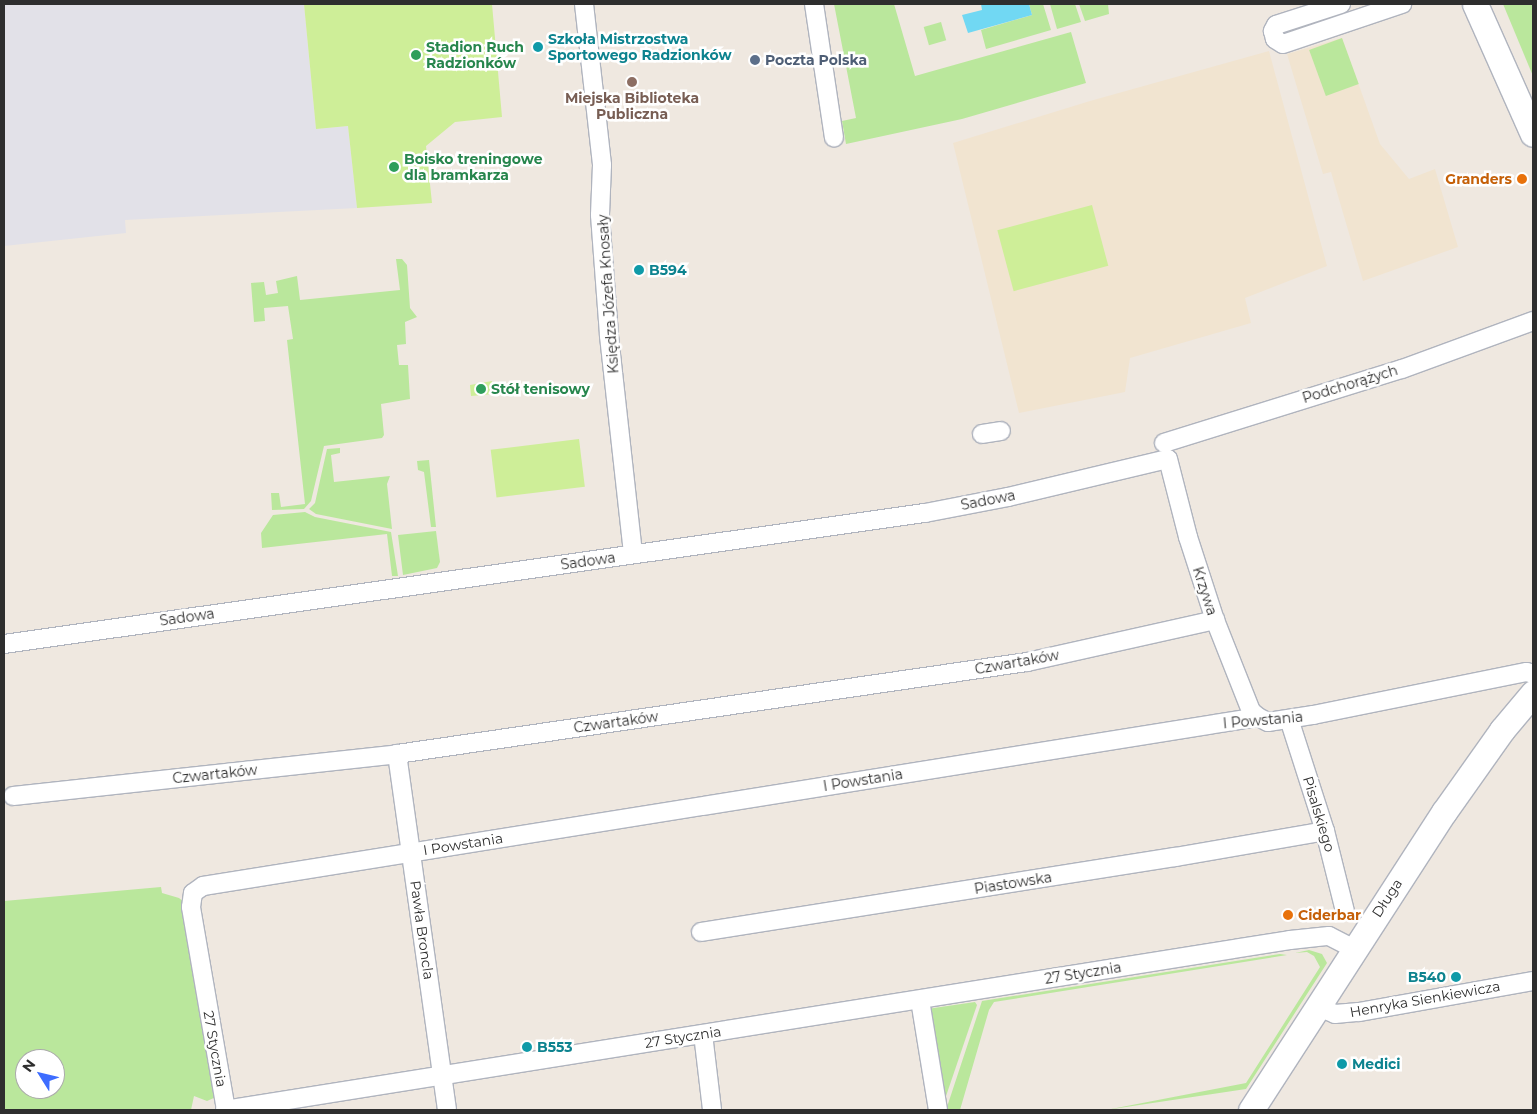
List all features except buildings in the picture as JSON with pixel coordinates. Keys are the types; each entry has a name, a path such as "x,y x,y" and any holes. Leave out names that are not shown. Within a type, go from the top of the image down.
{"street":[{"name":"Księdza Józefa Knosały","path":"584,4 602,165 600,215 609,336 633,554"},
{"path":"814,4 834,138"},
{"path":"1341,4 1276,25 1273,31 1275,39 1282,44 1402,4"},
{"path":"1475,4 1533,134"},
{"name":"Podchorążych","path":"1166,451 1402,369 1533,321"},
{"path":"982,434 1001,431"},
{"name":"Sadowa","path":"4,644 924,513 1008,497 1166,451"},
{"name":"Krzywa","path":"1166,451 1188,537 1214,620 1251,711 1258,718"},
{"name":"Czwartaków","path":"13,796 397,754 1027,662 1214,620"},
{"name":"I Powstania","path":"193,893 203,886 411,852 1258,718 1268,722 1289,719 1527,672 1533,674"},
{"name":"Długa","path":"1251,1110 1355,948 1477,764 1533,693"},
{"name":"Pisalskiego","path":"1289,719 1325,831 1345,911"},
{"name":"Pawła Broncla","path":"397,754 447,1110"},
{"name":"Piastowska","path":"701,932 1176,857 1325,831"},
{"name":"27 Stycznia","path":"193,893 191,907 225,1110 1323,936 1329,936 1355,948"},
{"name":"Henryka Sienkiewicza","path":"1318,1007 1335,1014 1359,1012 1533,981"},
{"path":"920,1000 938,1110"},
{"path":"703,1034 712,1110"}],"shaded area":[{"path":"4,4 304,4 316,129 348,126 357,208 125,220 126,233 4,246"},
{"path":"1342,38 1380,144 1409,179 1435,169 1458,247 1363,281 1331,172 1323,174 1287,54"},
{"path":"1269,51 1327,266 1245,298 1251,323 1130,358 1125,392 1019,413 953,143 1090,101"}],"green space":[{"name":"Stadion Ruch Radzionków","path":"304,4 492,4 502,117 455,122 426,146 432,203 357,208 348,126 316,129"},
{"path":"834,4 894,4 915,76 1071,32 1086,83 962,119 846,144 842,121 856,118"},
{"path":"1029,4 1043,4 1051,30 986,49 981,30 1032,15"},
{"path":"1050,4 1075,4 1081,22 1057,29"},
{"path":"1079,4 1108,4 1109,14 1085,21"},
{"path":"1503,4 1533,4 1533,76"},
{"path":"941,22 946,40 929,45 924,27"},
{"path":"1342,38 1359,84 1326,96 1309,50"},
{"path":"1092,205 1108,266 1014,291 997,230"},
{"path":"396,259 402,259 407,265 410,308 417,317 405,322 406,344 397,345 399,365 408,365 410,399 381,404 384,435 382,438 324,446 311,501 304,509 272,510 271,493 279,493 281,507 305,504 287,340 293,339 288,306 264,308 265,321 254,322 251,283 264,282 266,295 278,293 276,281 297,276 300,300 400,290"},
{"name":"Stół tenisowy","path":"492,381 493,394 471,396 470,385"},
{"path":"579,439 585,487 497,497 491,450"},
{"path":"340,448 340,453 331,455 334,482 390,476 387,484 392,529 316,514 309,509 315,503 327,449"},
{"path":"429,460 436,527 431,527 424,472 418,470 417,461"},
{"path":"305,512 315,517 391,532 398,576 392,576 387,534 262,548 261,533 273,515"},
{"path":"436,531 440,562 437,568 403,575 398,535"},
{"path":"161,887 162,893 179,898 185,903 216,1097 207,1101 194,1096 191,1110 4,1110 4,901"},
{"path":"1309,950 1322,954 1327,963 1246,1089 1106,1110 1246,1083 1320,967 1314,956 1307,952 1295,953"},
{"path":"1280,954 1287,955 994,1002 989,1010 960,1110 946,1110 982,1001"},
{"path":"975,1002 977,1005 943,1105 927,1009"}],"water":[{"path":"981,4 1029,4 1032,15 968,33 962,15 982,10"}],"place":[{"name":"Szkoła Mistrzostwa Sportowego Radzionków","path":"538,47"},
{"name":"Stadion Ruch Radzionków","path":"416,55"},
{"name":"Poczta Polska","path":"755,60"},
{"name":"Miejska Biblioteka Publiczna","path":"632,82"},
{"name":"Boisko treningowe dla bramkarza","path":"394,167"},
{"name":"Granders","path":"1522,179"},
{"name":"B594","path":"639,270"},
{"name":"Stół tenisowy","path":"481,389"},
{"name":"Ciderbar","path":"1288,915"},
{"name":"B540","path":"1456,977"},
{"name":"B553","path":"527,1047"},
{"name":"Medici","path":"1342,1064"}]}
